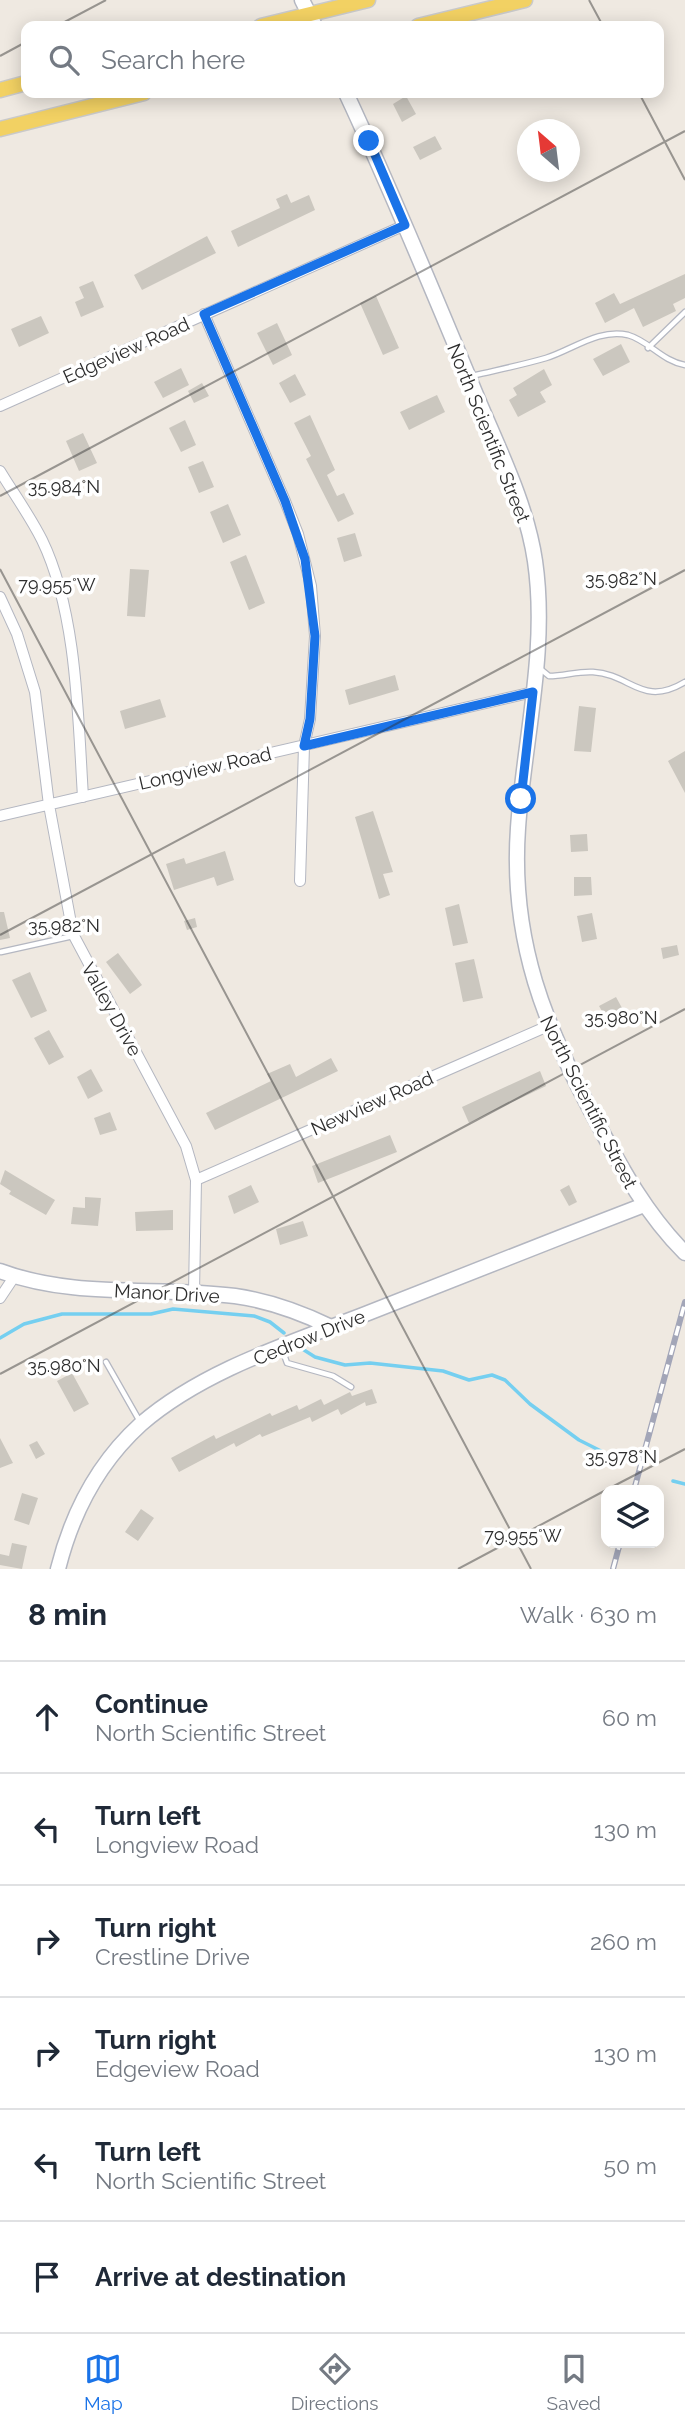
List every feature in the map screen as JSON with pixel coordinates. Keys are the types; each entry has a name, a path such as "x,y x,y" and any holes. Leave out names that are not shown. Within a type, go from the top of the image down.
{"main road":[{"path":"312,20 368,0"},
{"path":"439,21 526,0"},
{"path":"0,90 21,84"},
{"path":"0,129 124,98"}],"street":[{"path":"302,0 312,20"},
{"name":"North Scientific Street","path":"348,98 405,225 529,532 538,584 537,666 518,828 517,884 526,952 548,1026 577,1087 644,1205 685,1252"},
{"name":"Edgeview Road","path":"0,407 405,225"},
{"path":"204,314 285,501 305,559 315,636 310,719 304,746 300,881"},
{"path":"0,471 43,540 55,576 72,654 83,797"},
{"name":"Valley Drive","path":"0,597 17,634 35,692 49,805 74,936 187,1146 196,1180 194,1293"},
{"name":"Longview Road","path":"0,816 533,692"},
{"name":"Newview Road","path":"196,1180 548,1026"},
{"name":"Cedrow Drive","path":"58,1569 69,1535 94,1477 142,1424 176,1396 331,1327 644,1205"},
{"path":"0,1298 7,1274"},
{"name":"Manor Drive","path":"7,1274 83,1288 235,1296 277,1304 331,1327"}],"lane":[{"path":"648,348 685,312"},
{"path":"468,377 549,357 590,339 610,335 629,335 670,362 685,365"},
{"path":"537,666 549,676 594,672 609,675 645,693 675,688 685,682"},
{"path":"1,952 74,936"},
{"path":"281,1348 287,1363 332,1376 351,1387"},
{"path":"106,1362 142,1424"}],"building":[{"path":"407,98 416,114 402,122 393,104"},
{"path":"435,136 442,149 420,160 413,147"},
{"path":"287,194 291,203 309,195 315,210 238,247 231,231 280,208 276,199"},
{"path":"207,236 216,253 142,290 134,275"},
{"path":"685,274 685,298 673,304 676,311 643,327 634,308 605,323 595,303 614,293 620,304"},
{"path":"93,281 104,307 81,317 75,302 84,298 79,287"},
{"path":"376,296 399,348 383,355 360,303"},
{"path":"41,316 49,333 19,347 11,329"},
{"path":"277,323 292,355 273,365 257,333"},
{"path":"621,344 630,362 603,376 593,359"},
{"path":"181,368 189,385 163,398 154,382"},
{"path":"544,369 552,385 540,392 546,402 518,417 509,400 517,395 513,388"},
{"path":"295,374 306,395 290,403 279,383"},
{"path":"202,383 209,396 194,403 188,391"},
{"path":"437,395 445,412 409,430 400,412"},
{"path":"310,415 335,470 327,475 337,496 344,493 354,514 338,522 306,459 311,456 294,423"},
{"path":"185,420 196,445 181,452 169,428"},
{"path":"83,433 97,463 79,471 66,441"},
{"path":"203,461 214,487 199,493 188,467"},
{"path":"228,504 241,535 223,543 210,512"},
{"path":"355,533 362,556 344,562 337,538"},
{"path":"246,555 265,603 249,610 230,562"},
{"path":"130,569 149,570 145,617 127,616"},
{"path":"395,675 399,690 349,705 345,690"},
{"path":"160,699 166,717 125,729 120,711"},
{"path":"579,706 596,708 591,752 574,751"},
{"path":"685,751 685,793 668,761"},
{"path":"373,811 393,872 383,874 390,895 379,899 355,817"},
{"path":"587,834 588,851 571,852 570,835"},
{"path":"225,851 234,880 217,886 214,877 174,890 166,864 184,858 186,864"},
{"path":"574,877 591,877 592,895 574,896"},
{"path":"459,904 468,943 453,946 445,908"},
{"path":"0,912 4,912 10,938 0,940"},
{"path":"592,913 597,939 582,942 577,916"},
{"path":"195,918 197,927 187,930 184,921"},
{"path":"677,945 679,955 663,959 661,948"},
{"path":"118,953 142,985 130,994 106,962"},
{"path":"474,959 483,998 463,1002 455,963"},
{"path":"30,972 47,1011 31,1018 12,980"},
{"path":"616,997 622,1008 606,1018 599,1006"},
{"path":"49,1030 64,1057 49,1065 34,1038"},
{"path":"331,1058 338,1071 215,1130 206,1113 271,1081 267,1074 290,1064 296,1077"},
{"path":"91,1069 103,1091 88,1099 77,1077"},
{"path":"540,1071 546,1086 469,1123 462,1107"},
{"path":"110,1112 117,1130 100,1135 94,1118"},
{"path":"390,1135 397,1152 318,1183 312,1166"},
{"path":"5,1170 55,1200 46,1215 9,1194 11,1191 0,1184"},
{"path":"251,1185 259,1202 234,1214 228,1196"},
{"path":"569,1185 577,1202 569,1206 560,1190"},
{"path":"85,1197 101,1198 98,1226 71,1224 73,1207 85,1208"},
{"path":"173,1210 173,1230 136,1231 135,1212"},
{"path":"303,1221 308,1236 280,1245 276,1229"},
{"path":"72,1373 89,1404 74,1412 57,1381"},
{"path":"372,1389 377,1403 366,1406 365,1402 341,1415 338,1409 312,1422 310,1417 262,1437 260,1434 236,1447 234,1443 179,1472 171,1458 214,1435 216,1439 270,1413 272,1416 297,1405 299,1410 321,1399 324,1405 350,1392 352,1396"},
{"path":"0,1438 13,1463 0,1468"},
{"path":"37,1441 45,1454 36,1459 29,1445"},
{"path":"22,1493 38,1498 29,1525 14,1520"},
{"path":"141,1509 154,1518 138,1541 125,1532"},
{"path":"12,1543 27,1546 22,1569 0,1565 0,1554 9,1556"}],"waterway":[{"path":"0,1338 24,1324 62,1314 151,1314 173,1309 254,1316 270,1322 284,1333"},
{"path":"304,1350 315,1357 345,1365 370,1363 443,1371 469,1380 492,1375 505,1380 530,1404 579,1440 617,1459"},
{"path":"673,1481 685,1484"}],"railway":[{"path":"635,1485 685,1302"},
{"path":"613,1569 619,1548"}],"route":[{"path":"369,141 405,225 204,314 285,501 305,559 311,586 315,636 310,719 304,746 533,692 521,799"}]}
